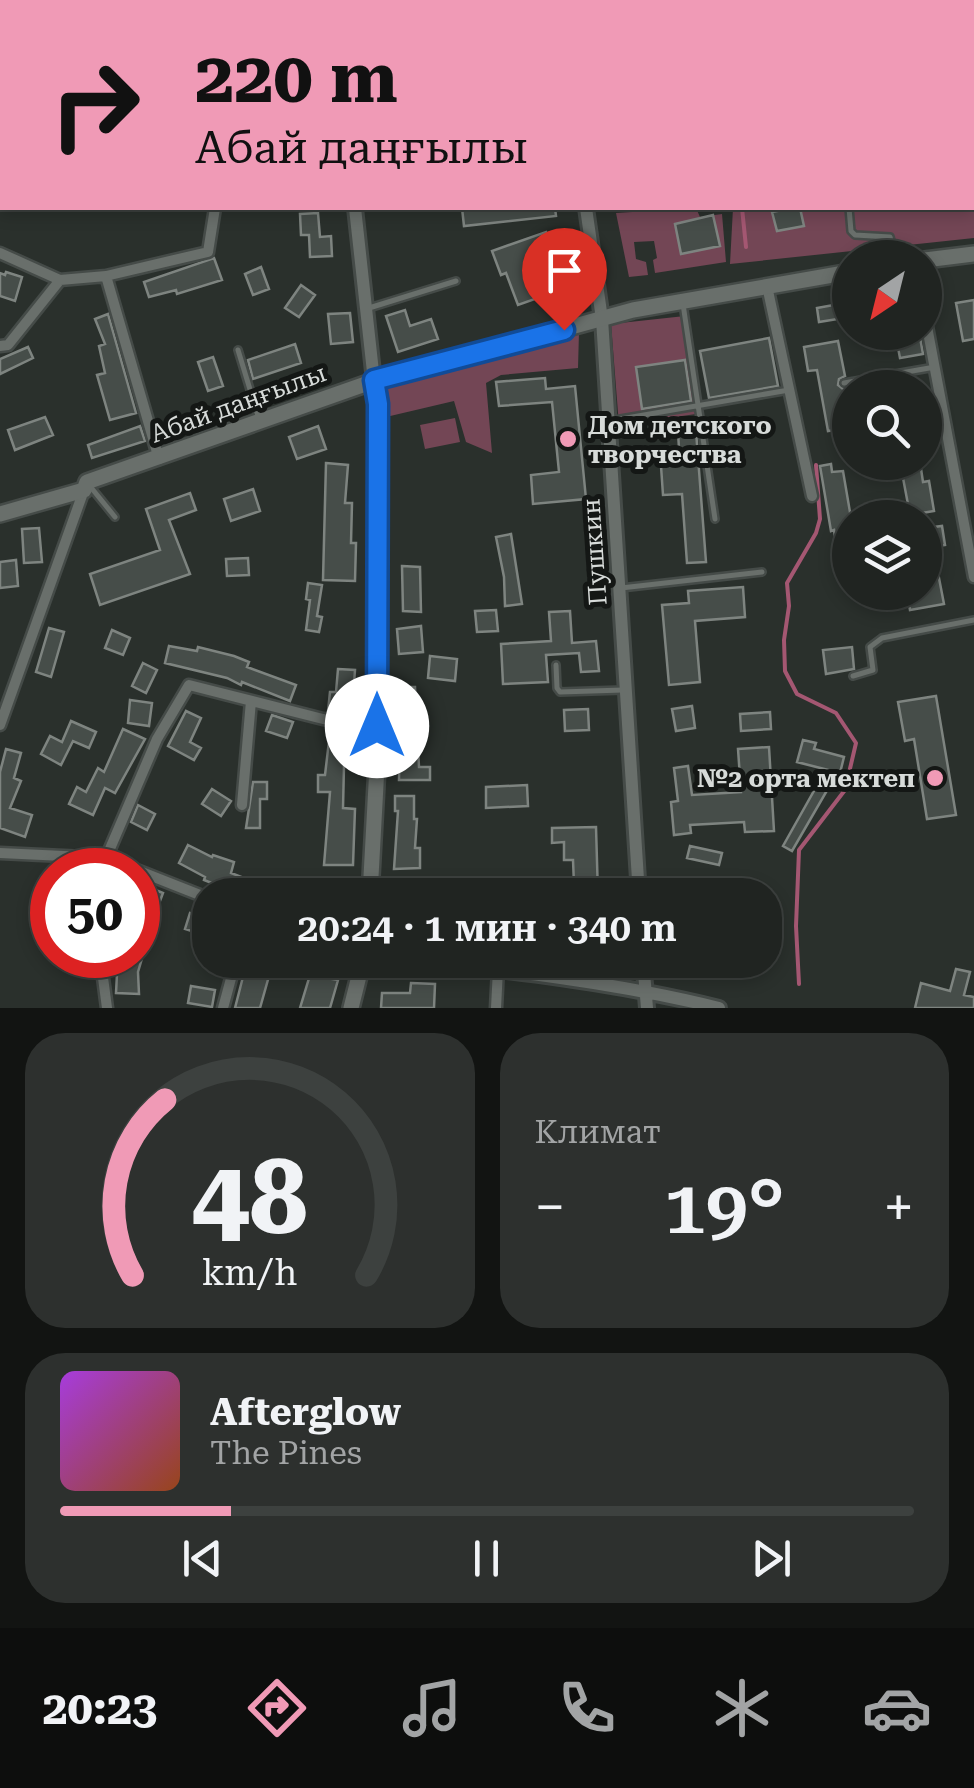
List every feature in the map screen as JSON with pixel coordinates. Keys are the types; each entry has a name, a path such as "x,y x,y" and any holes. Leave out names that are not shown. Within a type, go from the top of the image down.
{"main road":[{"path":"942,258 974,254"},
{"name":"Абай даңғылы","path":"0,514 374,380 602,319 832,275"},
{"path":"371,878 377,726 378,404 374,380"},
{"path":"351,1008 358,978"}],"street":[{"path":"0,253 60,280 106,276 208,252 215,210"},
{"path":"355,210 374,380"},
{"name":"Пушкин","path":"586,210 602,319 638,878"},
{"path":"106,276 159,459"},
{"path":"0,346 8,345 60,280"},
{"path":"767,286 812,496"},
{"path":"931,350 974,572"},
{"path":"0,725 3,705 26,659 86,486"},
{"path":"110,848 156,739 188,686 323,720 377,726"},
{"path":"242,804 250,701"},
{"path":"0,854 30,855"},
{"path":"160,879 192,891"},
{"path":"103,978 107,1008"},
{"path":"223,1008 231,978"},
{"path":"496,1008 498,978"},
{"path":"561,978 645,990 718,1008"},
{"path":"645,978 647,1008"}],"lane":[{"path":"850,210 855,235 890,236 891,240"},
{"path":"366,308 456,281"},
{"path":"682,301 715,519"},
{"path":"238,350 261,422"},
{"path":"917,370 934,367"},
{"path":"608,421 789,390"},
{"path":"86,486 115,517"},
{"path":"619,589 762,572"},
{"path":"854,676 873,670 870,647 882,638 974,620"},
{"path":"556,665 556,688 560,692 626,690"}],"shaded area":[{"path":"697,210 700,217 722,214 726,262 655,273 654,241 634,242 636,259 646,262 648,275 629,277 616,213"},
{"path":"733,210 974,210 974,238 832,240 832,253 730,264"},
{"path":"685,316 703,413 619,425 611,324"},
{"path":"579,332 578,368 501,375 486,383 492,453 466,442 454,401 386,417 375,373"},
{"path":"455,418 460,442 425,449 420,425"}],"building":[{"path":"462,210 555,210 556,216 464,226"},
{"path":"800,210 804,226 777,231 772,212"},
{"path":"318,213 320,237 331,236 332,256 310,257 309,235 301,235 300,214"},
{"path":"713,215 720,246 681,254 675,224"},
{"path":"546,232 566,288 518,305 506,273 501,275 492,251"},
{"path":"214,258 222,280 177,294 176,290 149,297 144,282"},
{"path":"261,267 269,289 253,295 245,274"},
{"path":"0,273 22,277 15,301 0,296"},
{"path":"301,285 315,295 299,317 285,308"},
{"path":"974,300 974,339 963,341 956,303"},
{"path":"832,305 832,320 819,322 817,308"},
{"path":"405,310 410,326 431,319 438,339 398,352 386,316"},
{"path":"350,313 353,342 331,344 328,314"},
{"path":"108,314 136,413 110,420 97,375 105,373 99,346 105,344 95,319"},
{"path":"769,338 778,386 709,398 700,351"},
{"path":"832,342 832,350 840,350 844,370 832,370 832,430 828,431 817,370 808,371 804,347"},
{"path":"295,344 301,363 253,379 248,360"},
{"path":"28,347 33,358 0,374 0,359"},
{"path":"898,350 922,350 923,354 900,358"},
{"path":"213,357 223,386 208,391 198,362"},
{"path":"685,360 691,401 642,409 636,367"},
{"name":"Дом детского творчества","path":"545,378 546,389 575,386 586,499 533,504 531,475 559,472 552,402 499,406 496,382"},
{"path":"45,417 53,435 15,450 8,430"},
{"path":"140,426 145,441 92,458 88,445"},
{"path":"318,426 326,449 297,459 289,437"},
{"path":"696,431 706,562 687,563 682,494 663,495 661,466 680,465 678,432"},
{"path":"326,463 348,465 345,503 352,503 355,581 323,580"},
{"path":"831,464 832,480 845,480 848,500 832,500 831,531 820,466"},
{"path":"903,480 929,481 932,500 907,500"},
{"path":"253,489 260,511 231,521 224,499"},
{"path":"190,493 196,510 169,520 190,574 100,605 90,574 160,550 146,509"},
{"path":"39,528 42,562 24,563 22,529"},
{"path":"511,534 522,604 505,606 496,537"},
{"path":"248,558 249,575 227,576 226,559"},
{"path":"16,560 18,586 0,588 0,562"},
{"path":"402,566 420,567 421,612 403,611"},
{"path":"308,583 322,585 317,616 322,617 319,632 306,630"},
{"path":"743,587 745,617 695,621 700,682 669,685 662,605 689,603 688,591"},
{"path":"496,610 498,631 477,632 475,611"},
{"path":"570,611 572,643 596,641 599,671 581,672 579,653 546,655 548,682 503,684 501,644 551,641 549,612"},
{"path":"421,626 423,652 399,654 397,629"},
{"path":"49,628 64,632 51,677 36,672"},
{"path":"112,630 130,638 123,655 105,648"},
{"path":"169,646 197,651 198,647 249,662 247,667 296,685 290,701 242,682 241,685 165,663"},
{"path":"852,647 854,669 826,674 823,650"},
{"path":"430,656 457,659 455,681 428,678"},
{"path":"143,663 157,670 146,693 132,686"},
{"path":"338,669 355,670 352,713 328,711 330,692 336,692"},
{"path":"401,687 415,687 419,767 430,767 430,780 399,780"},
{"name":"№2 орта мектеп","path":"936,696 956,815 927,819 914,739 905,741 898,702"},
{"path":"130,700 152,703 149,726 128,723"},
{"path":"692,706 695,728 676,731 672,709"},
{"path":"588,709 589,730 565,731 564,710"},
{"path":"186,711 201,718 190,742 201,748 194,760 168,746"},
{"path":"770,712 771,729 741,731 740,714"},
{"path":"272,715 293,722 287,738 266,731"},
{"path":"71,721 96,732 89,748 73,741 61,765 41,754 50,736 62,742"},
{"path":"123,729 145,739 115,793 105,788 93,815 69,804 77,787 86,792 98,768 104,772"},
{"path":"803,740 816,743 814,749 844,757 840,773 797,762"},
{"path":"329,741 357,744 355,767 344,766 343,808 355,809 353,865 324,865 330,792 318,792 318,775 325,775"},
{"path":"769,747 774,831 745,832 744,822 690,825 691,833 674,835 671,802 678,801 674,768 688,766 692,795 741,792 738,749"},
{"path":"6,749 21,753 14,778 21,781 10,808 32,815 25,837 0,828 0,772"},
{"path":"253,782 267,782 267,799 260,799 260,828 246,828"},
{"path":"819,782 829,787 792,851 783,846"},
{"path":"527,785 528,806 486,808 486,787"},
{"path":"212,789 231,801 221,816 202,804"},
{"path":"395,796 414,796 415,848 420,848 420,868 394,869 398,811"},
{"path":"138,805 155,814 147,830 131,822"},
{"path":"596,827 598,878 574,878 573,860 564,860 564,842 552,843 552,828"},
{"path":"188,845 234,862 231,873 244,878 205,878 179,863"},
{"path":"690,846 722,853 719,865 687,858"},
{"path":"190,913 192,914 192,931 185,929"},
{"path":"956,969 970,972 964,995 974,997 974,1008 915,1008 921,983 950,991"},
{"path":"117,978 138,978 139,994 116,993"},
{"path":"243,978 268,978 260,1008 235,1008"},
{"path":"309,978 338,980 330,1008 300,1008"},
{"path":"411,983 435,984 434,1008 381,1008 382,993 410,993"},
{"path":"191,986 215,990 212,1007 188,1003"}],"waterway":[{"path":"742,210 746,247"},
{"path":"799,984 799,850 845,790 856,743 836,713 797,694 785,671 787,583 820,519 816,465"}],"place":[{"name":"Дом детского творчества","path":"568,439"},
{"name":"№2 орта мектеп","path":"935,778"}],"route":[{"path":"377,726 378,404 374,380 564,330"}]}
